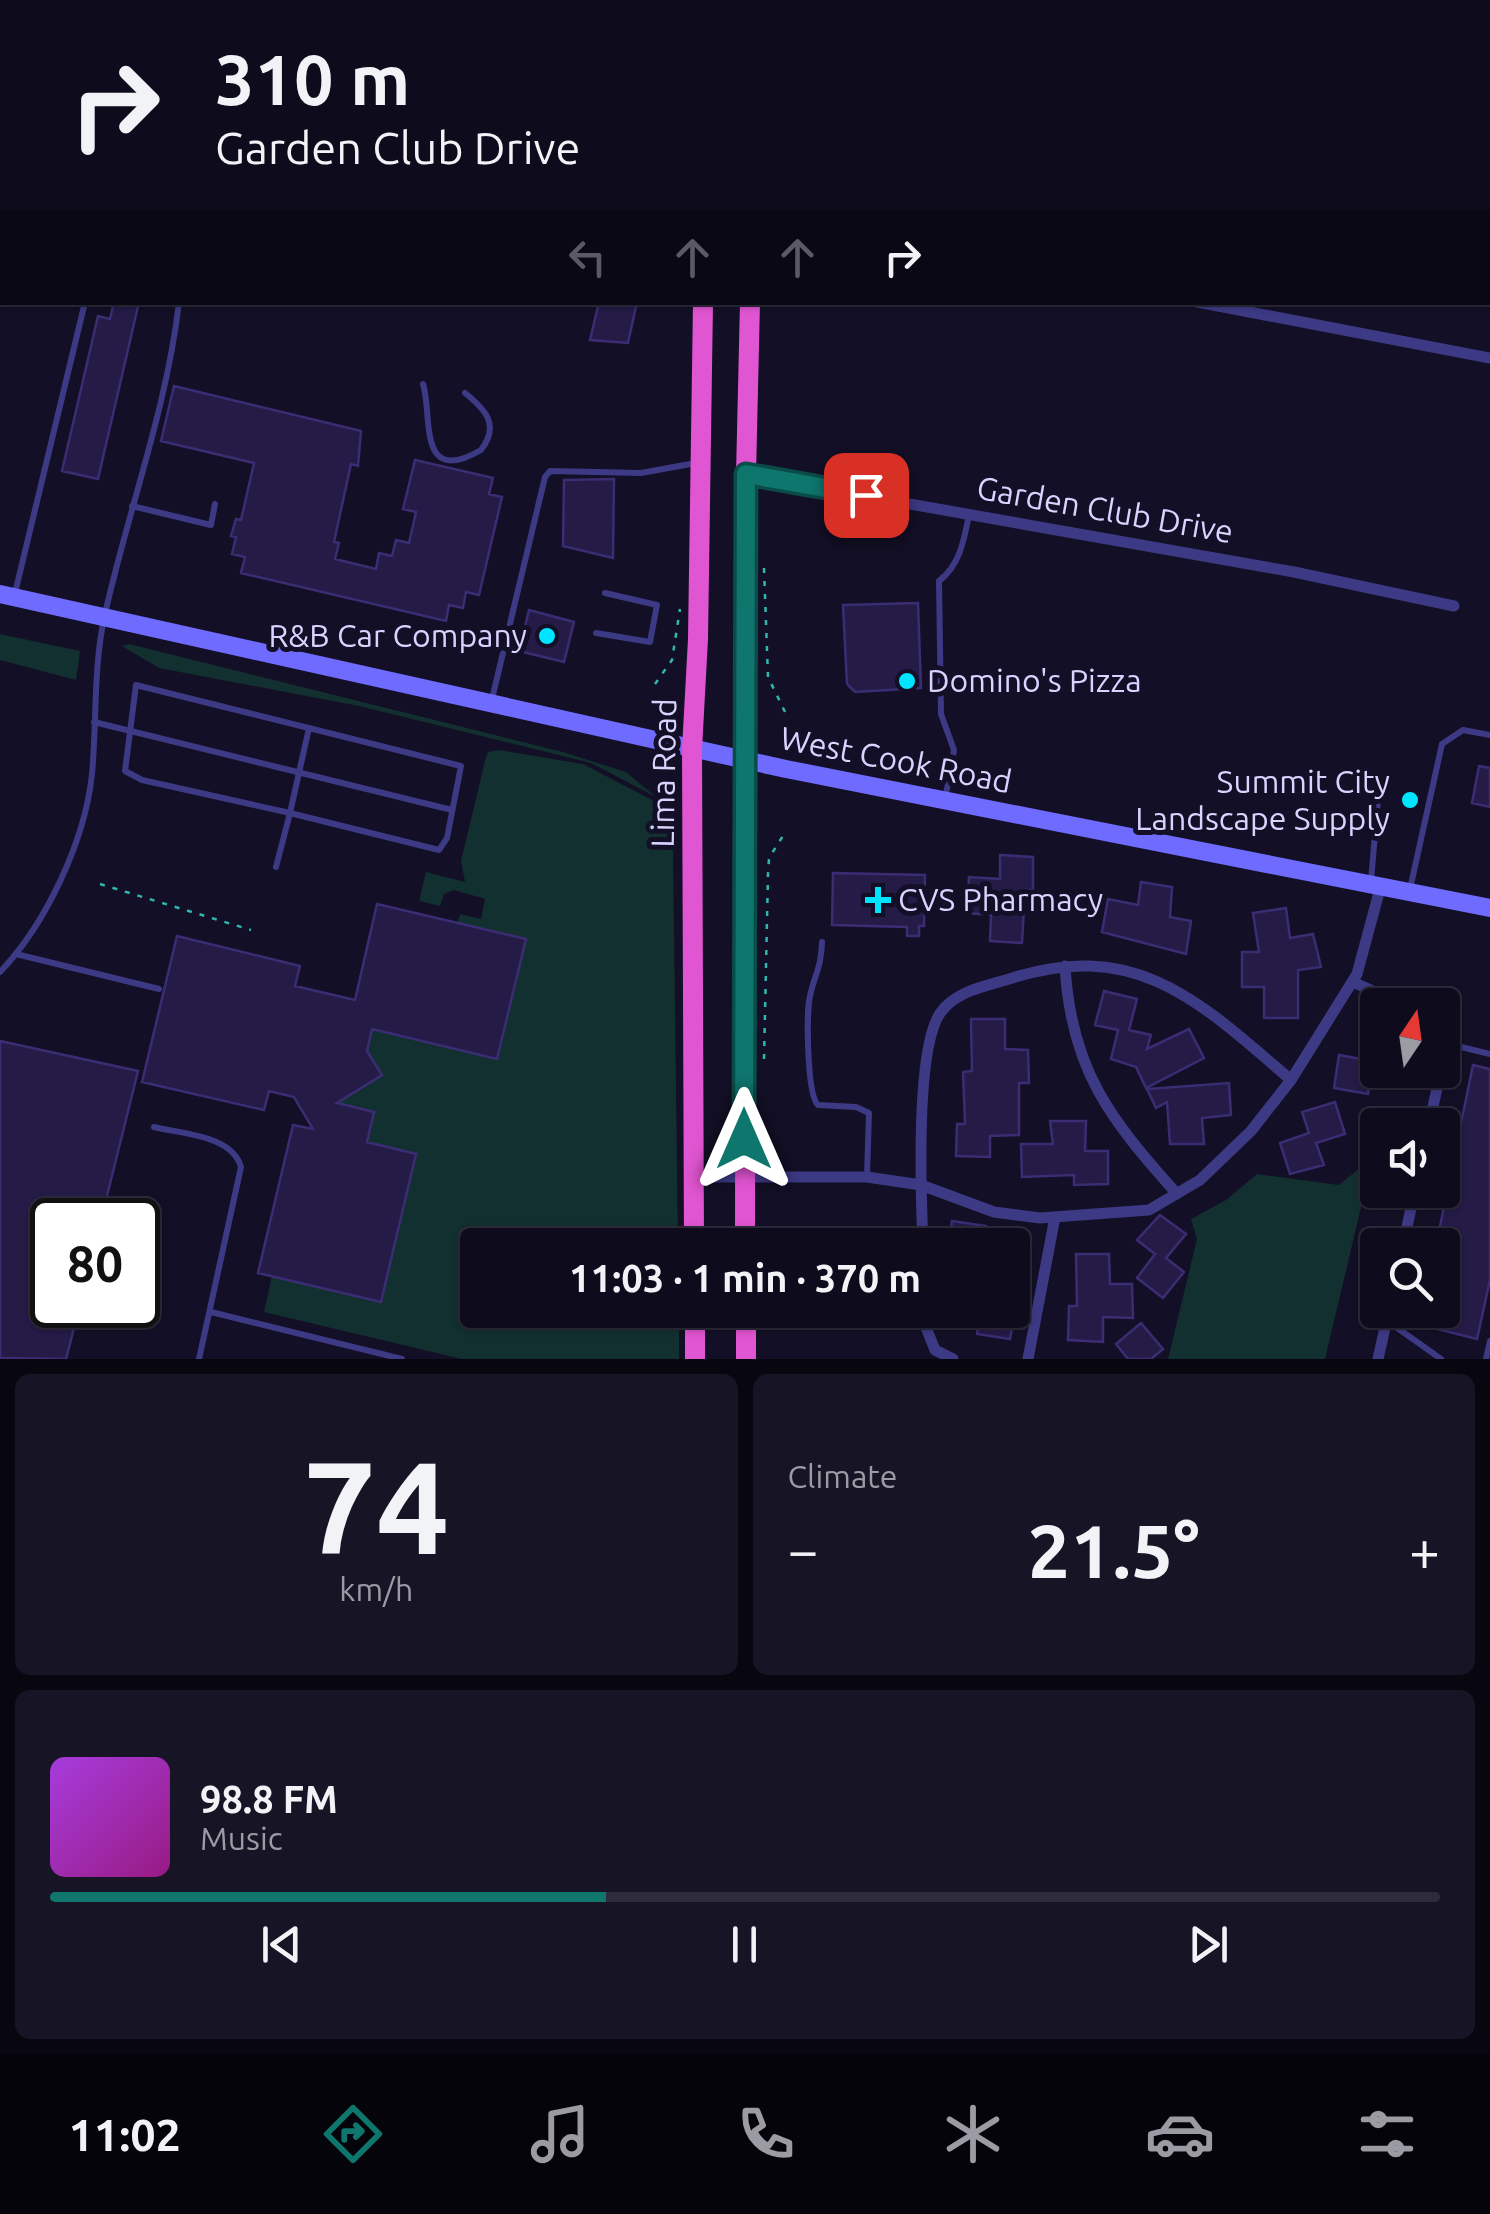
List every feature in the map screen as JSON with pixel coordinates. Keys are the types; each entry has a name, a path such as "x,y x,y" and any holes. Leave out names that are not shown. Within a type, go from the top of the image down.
{"highway":[{"name":"Lima Road","path":"694,1228 692,749 704,305"},
{"path":"745,1228 750,305"},
{"path":"694,1328 695,1359"},
{"path":"746,1328 746,1359"}],"main road":[{"name":"West Cook Road","path":"7,596 692,749 1490,908"}],"street":[{"path":"1213,305 1490,358"},
{"name":"Garden Club Drive","path":"746,474 1294,572 1454,606"},
{"path":"693,1178 867,1177 920,1184 994,1212 1055,1217 1150,1210 1200,1180 1251,1131 1291,1080 1353,982 1376,884"},
{"path":"922,1228 920,1184 926,1056 941,1012 966,992 1065,966 1100,966 1158,981 1195,999 1291,1080"},
{"path":"1065,966 1068,1010 1082,1065 1129,1140 1177,1194"},
{"path":"1353,982 1366,988"},
{"path":"1028,1359 1055,1217"},
{"path":"926,1328 934,1350 953,1359"},
{"path":"1378,1359 1385,1328"}],"lane":[{"path":"7,596 84,305"},
{"path":"0,972 16,954 75,841 92,777 104,619 177,305"},
{"path":"422,384 427,397 426,435 441,456 456,460 481,450 491,427 488,414 464,392"},
{"path":"490,705 550,471 641,472 702,463"},
{"path":"132,506 210,525 215,504"},
{"path":"945,801 954,750 941,714 940,581 962,549 969,514"},
{"path":"596,634 650,642 657,605 605,593"},
{"path":"136,685 309,728 460,766 439,850 142,780 124,771 136,685"},
{"path":"94,722 452,810"},
{"path":"276,867 309,728"},
{"path":"1410,890 1442,744 1463,730 1490,735"},
{"path":"1376,884 1378,798"},
{"path":"822,942 821,972 810,997 810,1090 818,1106 856,1106 869,1113 867,1177"},
{"path":"16,954 159,989"},
{"path":"1460,1045 1490,1054"},
{"path":"154,1127 220,1143 240,1160 240,1181 199,1359"},
{"path":"211,1312 402,1359"},
{"path":"1404,1328 1441,1359"},
{"path":"1486,1359 1490,1341"}],"path":[{"path":"764,566 768,677 785,712"},
{"path":"764,1073 768,874 770,858 786,831"},
{"path":"100,884 250,930"}],"green space":[{"path":"0,634 80,651 76,680 0,660"},
{"path":"129,644 563,752 626,772 656,797 591,763 359,706 159,668 122,646"},
{"path":"499,750 583,764 656,802 673,850 678,1228 460,1228 460,1328 679,1328 679,1359 462,1359 264,1312 272,1276 382,1301 416,1155 367,1142 337,1103 367,1051 372,1029 497,1058 526,939 457,924 460,914 481,919 485,899 454,890 444,894 440,906 419,901 426,872 465,882 461,861 488,752"},
{"path":"1360,1168 1361,1208 1325,1359 1168,1359 1197,1239 1191,1219 1226,1200 1257,1174 1339,1185"}],"building":[{"path":"113,305 138,305 98,479 62,471 98,316 110,319"},
{"path":"598,305 636,305 628,343 590,340"},
{"path":"174,386 361,431 358,466 351,464 334,542 339,543 335,559 376,569 379,553 392,556 396,540 409,543 416,512 403,509 415,460 493,478 489,494 502,497 479,595 466,592 463,608 449,605 446,621 241,573 245,557 232,554 236,537 231,536 236,519 241,520 254,463 161,441"},
{"path":"614,479 613,558 563,546 564,480"},
{"path":"918,603 921,688 855,692 847,684 843,605"},
{"name":"R&B Car Company","path":"529,610 574,622 564,662 519,651"},
{"path":"1479,766 1490,768 1490,807 1472,803"},
{"path":"1000,855 1033,857 1033,890 1025,890 1022,943 990,941 991,915 967,913 969,877 1000,879"},
{"name":"CVS Pharmacy","path":"833,873 925,875 924,926 919,926 919,936 907,936 907,927 832,925"},
{"path":"1141,882 1172,887 1170,917 1191,921 1186,954 1102,932 1108,899 1138,905"},
{"path":"377,904 526,939 497,1059 372,1029 367,1051 382,1075 337,1103 374,1112 367,1142 416,1154 381,1302 258,1273 293,1125 313,1129 294,1097 269,1091 264,1110 142,1082 177,936 300,966 295,986 355,1000"},
{"path":"1286,908 1290,938 1313,934 1321,967 1298,970 1298,1018 1264,1018 1264,987 1242,987 1242,952 1259,952 1253,913"},
{"path":"1104,991 1137,999 1129,1030 1151,1035 1147,1049 1189,1029 1204,1058 1146,1088 1136,1067 1111,1059 1118,1030 1095,1025"},
{"path":"971,1019 1005,1019 1005,1049 1028,1050 1029,1083 1019,1083 1019,1135 990,1136 990,1157 956,1156 957,1124 965,1124 963,1072 972,1071"},
{"path":"0,1041 138,1071 106,1198 30,1198 30,1328 74,1328 66,1359 0,1358"},
{"path":"1339,1055 1360,1059 1360,1088 1369,1088 1368,1094 1334,1088"},
{"path":"1473,1065 1490,1069 1490,1280 1477,1339 1433,1328 1460,1328 1460,1228 1440,1228 1444,1208 1460,1208 1460,1129"},
{"path":"1229,1083 1231,1115 1202,1118 1204,1144 1170,1144 1167,1102 1156,1108 1147,1089"},
{"path":"1335,1102 1345,1134 1316,1143 1324,1165 1290,1174 1280,1143 1309,1133 1302,1112"},
{"path":"1050,1121 1086,1121 1085,1151 1108,1151 1108,1184 1074,1185 1074,1175 1022,1177 1021,1144 1053,1144"},
{"path":"1160,1215 1186,1234 1166,1258 1184,1272 1163,1298 1137,1278 1155,1254 1137,1240"},
{"path":"952,1221 986,1226 986,1228 951,1228"},
{"path":"1076,1254 1109,1254 1110,1284 1132,1284 1133,1318 1103,1317 1103,1342 1068,1340 1069,1306 1077,1306"},
{"path":"1141,1323 1163,1349 1151,1359 1128,1359 1116,1344"},
{"path":"978,1328 1012,1328 1010,1339 977,1334"}],"place":[{"name":"R&B Car Company","path":"547,636"},
{"name":"Domino's Pizza","path":"907,681"},
{"name":"Summit City Landscape Supply","path":"1410,800"},
{"name":"CVS Pharmacy","path":"878,900"}],"route":[{"path":"744,1139 746,474 866,495"}]}
